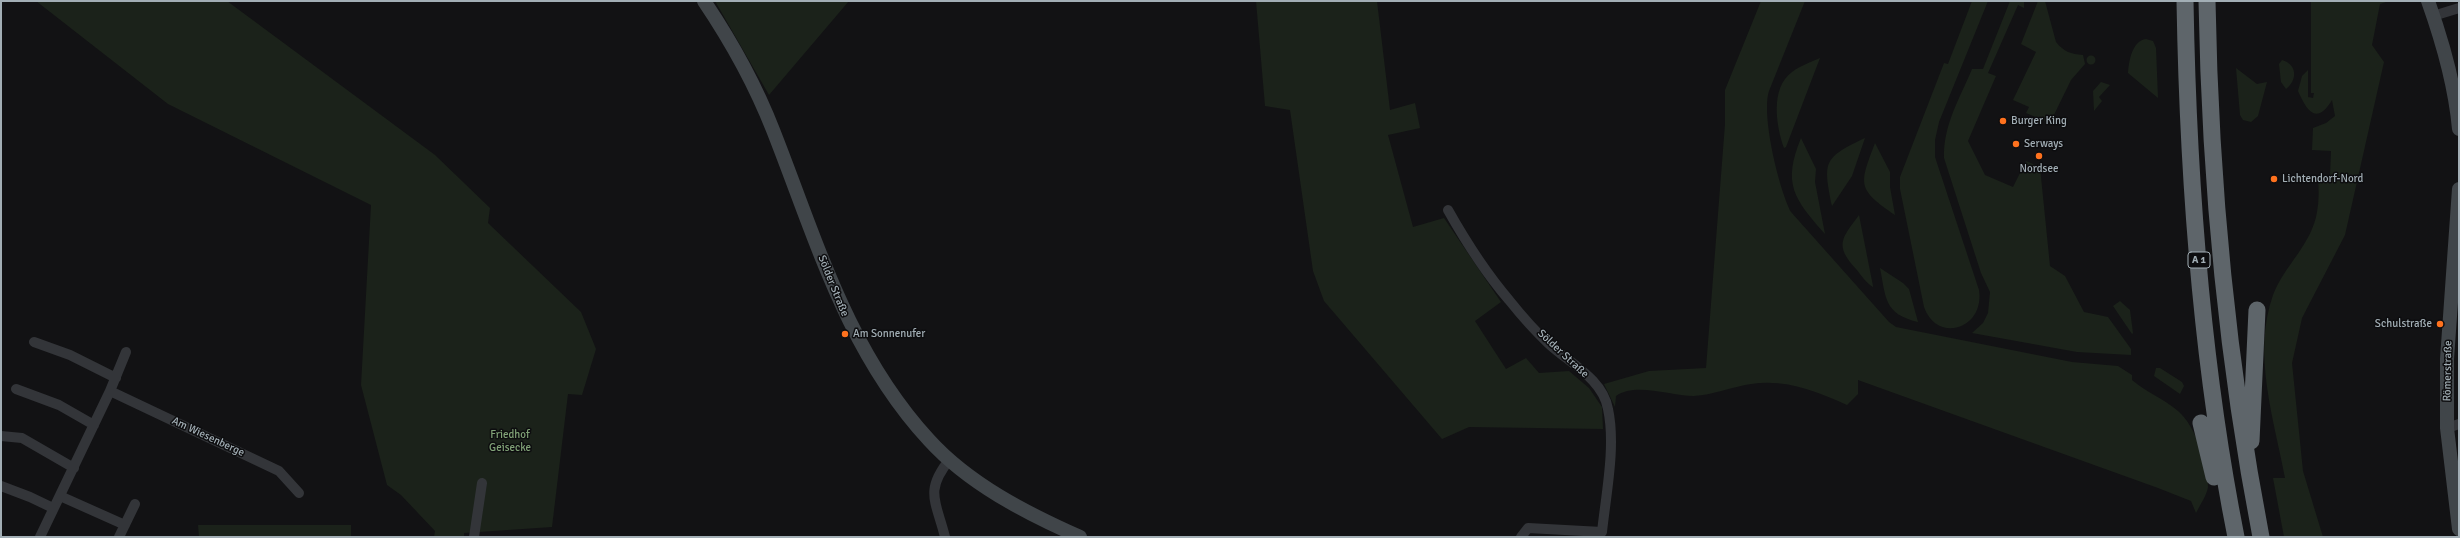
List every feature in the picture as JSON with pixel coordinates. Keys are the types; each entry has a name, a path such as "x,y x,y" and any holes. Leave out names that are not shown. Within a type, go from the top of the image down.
{"highway":[{"name":"A 1","path":"2185,1 2194,207 2210,381 2236,537"},
{"name":"A 1","path":"2207,1 2212,118 2221,237 2237,396 2262,537"},
{"path":"2249,461 2253,424 2257,310"},
{"path":"2201,423 2212,472 2232,518"}],"main road":[{"name":"Sölder Straße","path":"704,1 732,43 772,128 808,225 852,330 888,390 930,441 975,479 1011,503 1080,537"},
{"path":"2428,1 2447,57 2458,102 2459,129"},
{"name":"Römerstraße","path":"2459,189 2447,348 2459,529"}],"street":[{"path":"2433,16 2459,8"},
{"name":"Sölder Straße","path":"1448,210 1472,253 1508,300 1548,343 1576,365 1596,386 1608,407 1611,436 1602,532 1528,528 1521,537"},
{"path":"34,342 42,347 70,355 116,378"},
{"path":"40,537 110,391 126,352"},
{"path":"16,389 59,405 94,425"},
{"name":"Am Wiesenberge","path":"110,391 279,471 299,493"},
{"path":"1,436 22,438 74,468"},
{"path":"945,537 933,490 939,473 950,459"},
{"path":"474,537 482,483"},
{"path":"1,486 53,508"},
{"path":"60,496 125,525"},
{"path":"119,537 135,504"}],"green space":[{"name":"Friedhof Geisecke","path":"36,1 227,1 435,155 490,208 488,223 581,312 596,349 582,395 568,394 552,527 464,533 464,537 434,537 435,531 401,495 387,485 361,385 371,205 168,104"},
{"path":"715,1 849,1 769,95"},
{"path":"1256,1 1377,1 1390,110 1415,103 1420,128 1388,135 1413,227 1444,218 1501,302 1475,321 1506,369 1526,358 1539,373 1569,371 1589,388 1602,407 1603,429 1469,427 1442,439 1324,301 1313,271 1290,110 1265,106"},
{"path":"1761,1 1805,1 1769,91 1767,102 1767,117 1772,152 1781,187 1791,212 1889,322 1896,327 2072,362 2118,366 2132,375 2132,380 2137,384 2178,411 2184,417 2195,435 2200,446 2208,478 2208,487 2205,497 2196,513 2191,501 2158,488 1858,380 1858,394 1847,405 1800,387 1777,383 1764,383 1744,385 1694,396 1633,390 1616,396 1615,407 1604,384 1649,371 1706,368 1725,124 1725,90"},
{"path":"1972,1 1988,1 1939,122 1935,140 1935,157 1979,290 1979,303 1975,314 1968,322 1959,327 1949,328 1939,325 1930,318 1924,307 1900,189 1900,177 1944,63 1948,64"},
{"path":"2010,1 2024,1 2024,8 2018,5 1988,73 1996,76 1968,141 1985,175 2013,187 2026,161 2040,167 2050,266 2065,276 2084,312 2108,317 2131,349 2131,355 2077,352 1972,333 1983,323 1988,313 1990,292 1981,273 1944,158 1944,146 1953,112 1972,69 1983,69"},
{"path":"2038,1 2045,1 2056,42 2068,52 2083,55 2085,64 2071,80 2050,123 2026,113 2029,107 2013,100 2036,52 2021,44"},
{"path":"2311,1 2389,1 2380,4 2372,45 2384,62 2345,235 2302,318 2292,363 2303,471 2323,537 2284,537 2273,478 2285,478 2267,386 2264,340 2267,317 2273,295 2284,274 2304,245 2314,224 2318,204 2318,179 2330,177 2331,151 2312,150 2313,128 2326,123 2335,116 2332,100 2321,113 2316,114 2308,109 2304,104 2298,91 2302,76 2308,70 2308,97 2313,98 2314,93 2311,93"},
{"path":"2146,39 2153,41 2156,48 2158,98 2128,73 2130,57 2134,47 2137,43"},
{"path":"2091,55 2096,60 2091,65 2086,60"},
{"path":"1820,58 1786,147 1784,148 1777,119 1780,88 1785,79 1792,72"},
{"path":"2282,60 2291,65 2294,73 2293,81 2286,89 2281,82 2279,64"},
{"path":"2236,68 2257,84 2267,82 2258,116 2251,122 2243,120 2240,115"},
{"path":"2101,82 2110,85 2099,97 2102,101 2094,111 2093,91"},
{"path":"1801,138 1816,169 1815,182 1825,234 1806,211 1794,190 1792,167"},
{"path":"1865,138 1852,176 1832,206 1827,179 1829,163 1834,156 1841,151"},
{"path":"1875,143 1890,172 1890,187 1895,215 1874,199 1868,192 1865,185 1864,177 1866,168"},
{"path":"1859,215 1873,287 1866,282 1849,261 1843,247 1843,242 1848,230"},
{"path":"1880,268 1903,283 1909,289 1918,322 1907,319 1899,314 1888,303"},
{"path":"2120,301 2130,310 2132,334 2113,306"},
{"path":"2156,368 2160,368 2182,382 2184,386 2180,394 2154,376"},
{"path":"198,525 351,525 351,537 199,537"}],"place":[{"name":"Burger King","path":"2003,121"},
{"name":"Serways","path":"2016,144"},
{"name":"Nordsee","path":"2039,156"},
{"name":"Lichtendorf-Nord","path":"2274,179"},
{"name":"Schulstraße","path":"2440,324"},
{"name":"Am Sonnenufer","path":"845,334"}]}
